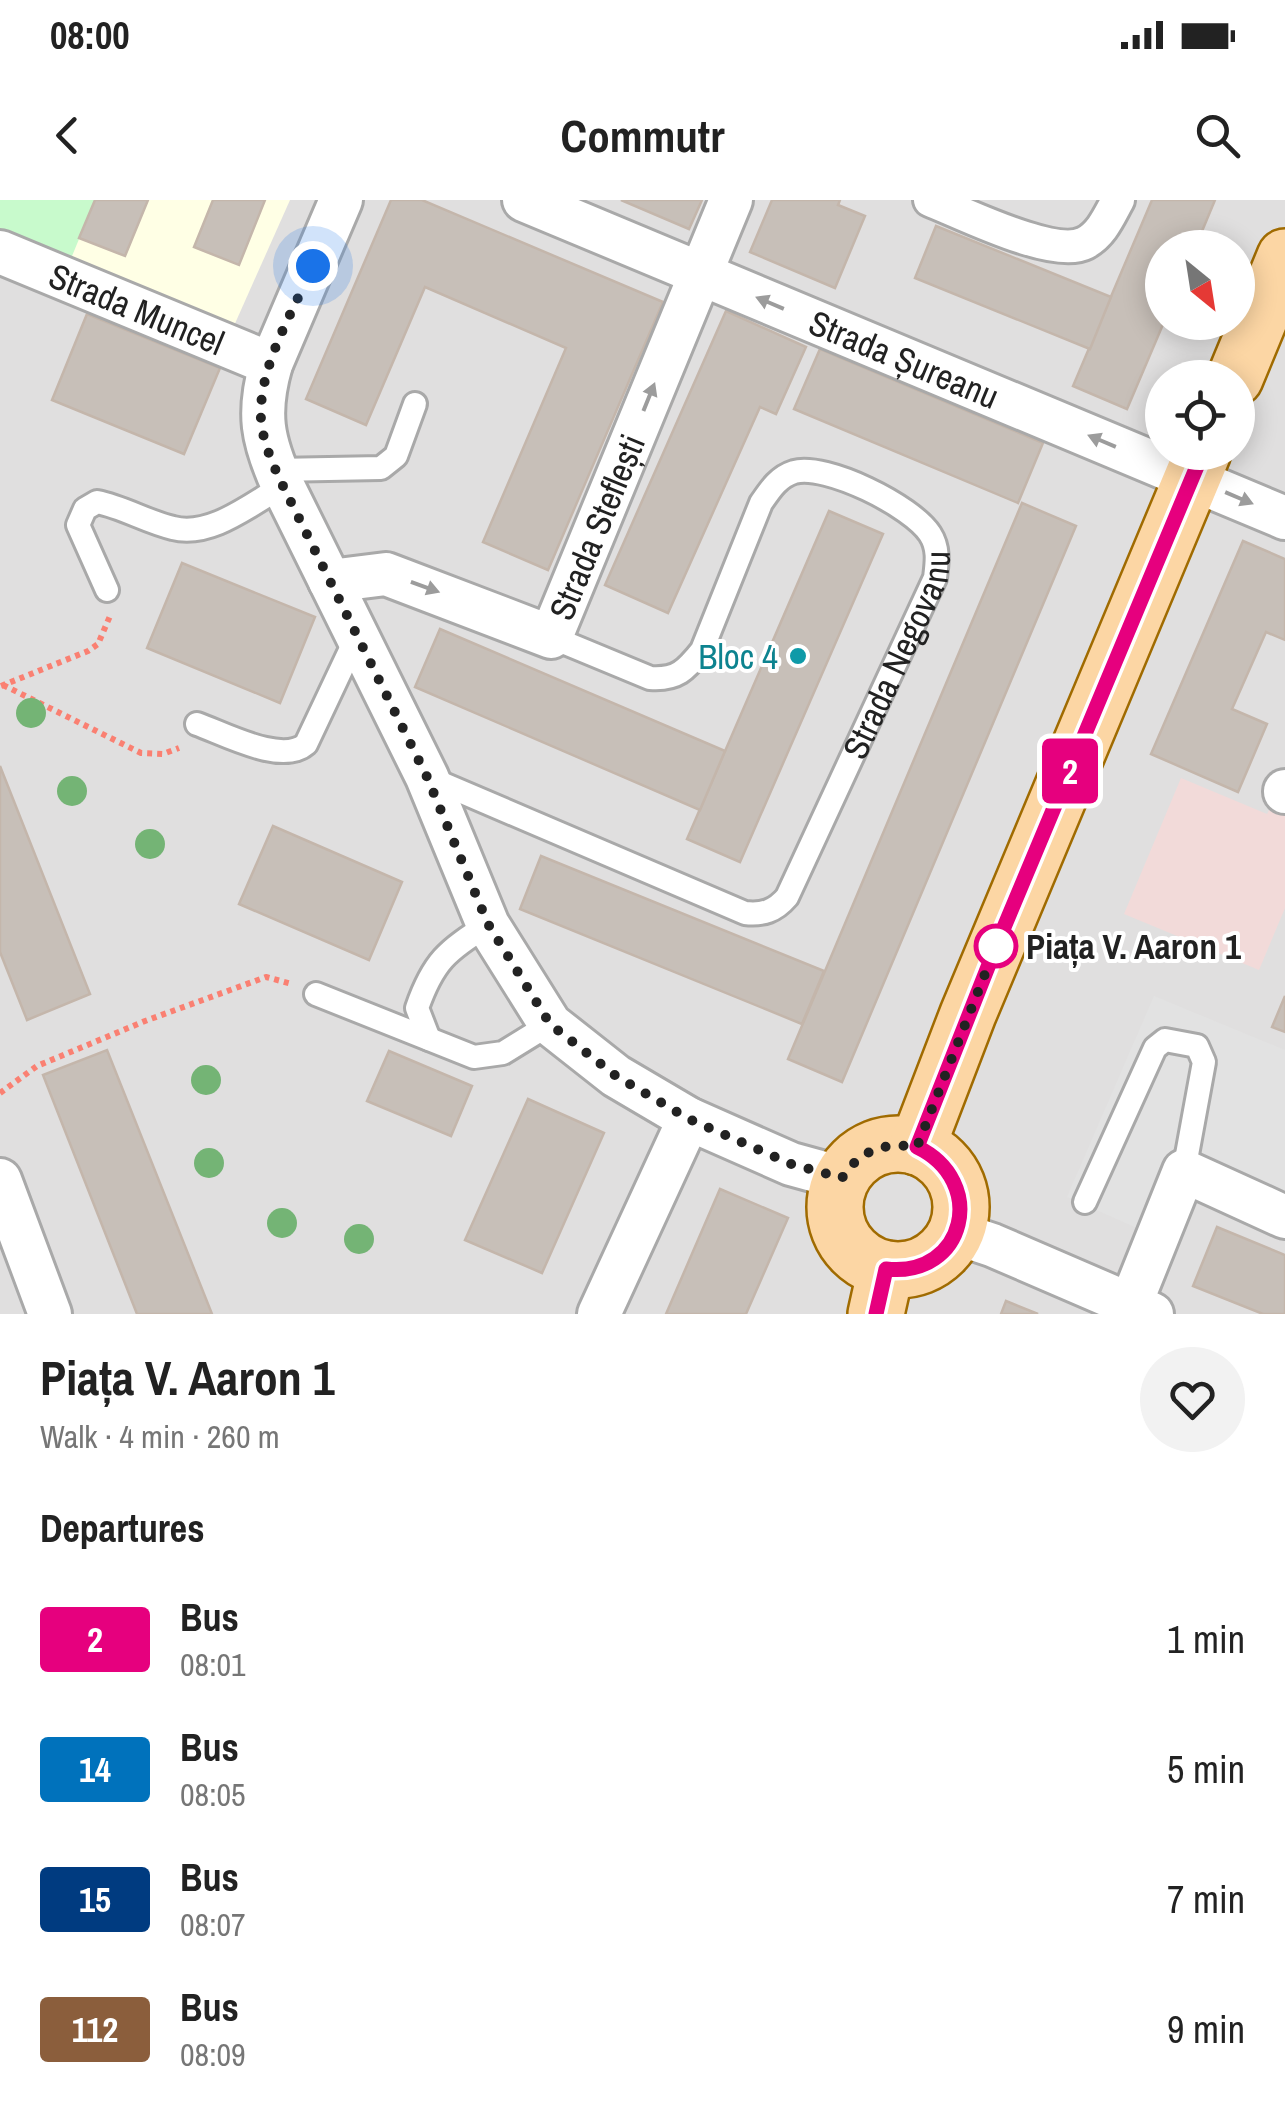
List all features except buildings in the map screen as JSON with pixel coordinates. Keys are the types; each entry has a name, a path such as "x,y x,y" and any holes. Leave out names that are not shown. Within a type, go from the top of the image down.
{"main road":[{"path":"1242,360 1285,258"},
{"path":"917,1147 1196,470"},
{"path":"888,1145 917,1147 933,1154 956,1181 960,1198 956,1233 949,1245 927,1264 900,1271 881,1292 841,1235 834,1206 842,1178 860,1156 888,1145"}],"street":[{"path":"341,200 271,364 263,392 261,418 265,442 279,478 427,777 488,924 550,1024 616,1076 689,1119 791,1164 842,1178"},
{"name":"Strada Șureanu","path":"524,200 699,274 1145,445"},
{"name":"Strada Steflești","path":"330,582 386,574 552,637 731,200"},
{"path":"930,200 1050,246 1087,242 1102,230 1118,200"},
{"name":"Strada Muncel","path":"0,252 271,364"},
{"name":"Strada Șureanu","path":"1206,470 1285,518"},
{"path":"599,1314 689,1119"},
{"path":"956,1233 1142,1309 1184,1171 1285,1217"},
{"path":"0,1180 39,1311"}],"lane":[{"path":"108,590 78,525 84,509 96,502 116,506 175,529 213,525 279,478 381,468 396,456 415,404"},
{"name":"Strada Negovanu","path":"427,777 744,913 767,912 787,897 934,578 938,555 932,536 916,517 826,472 807,470 790,474 773,485 761,503 702,650 677,676 650,678 552,637"},
{"path":"197,724 280,754 296,752 306,744 356,636"},
{"path":"430,1039 416,1008 428,974 456,944 488,924"},
{"path":"316,994 474,1057 503,1053 550,1024"},
{"path":"1085,1202 1155,1048 1165,1040 1197,1046 1204,1062 1184,1171"}],"path":[{"path":"1,686 98,644 112,611 108,590"},
{"path":"1,686 141,753 177,750 197,724"},
{"path":"0,1094 37,1066 250,981 279,978 316,994"}],"shaded area":[{"path":"0,200 1285,200 1285,1314 0,1314"},
{"path":"0,200 290,200 233,328 0,233"},
{"path":"1181,778 1267,814 1273,802 1285,807 1285,908 1259,970 1124,914"},
{"path":"1154,996 1285,1050 1285,1217 1185,1171 1157,1237 1067,1197"}],"green space":[{"path":"0,200 95,200 70,261 0,233"}],"bus line":[{"name":"2","path":"876,1314 886,1269 900,1271 927,1264 949,1245 956,1233 960,1198 956,1181 933,1154 917,1147 968,1014 1195,470"}],"place":[{"name":"Bloc 4","path":"798,656"},
{"name":"Piața V. Aaron 1","path":"996,946"}],"route":[{"path":"313,266 263,392 261,418 265,442 427,777 488,924 550,1024 616,1076 689,1119 791,1164 842,1178 860,1156 874,1149 903,1144 917,1147 996,946"}]}
